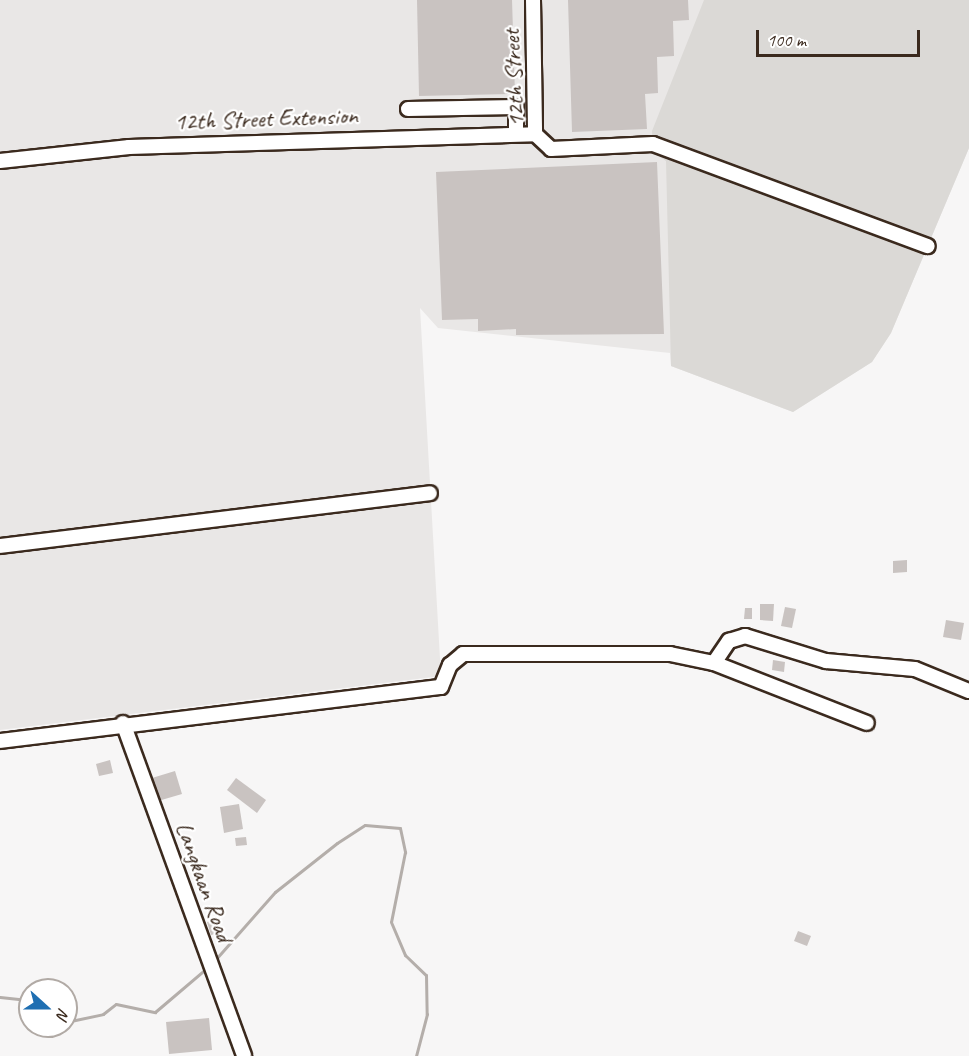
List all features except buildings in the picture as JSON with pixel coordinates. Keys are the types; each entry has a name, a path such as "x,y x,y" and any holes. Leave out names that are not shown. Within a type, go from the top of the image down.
{"street":[{"name":"12th Street","path":"533,0 535,134 551,149 653,144 928,246"},
{"path":"408,109 516,107 516,134"},
{"name":"12th Street Extension","path":"0,161 129,147 535,134"},
{"path":"0,546 430,493"},
{"path":"714,663 729,641 744,636 826,661 915,669 969,691"},
{"path":"0,741 123,723 441,687 450,665 463,654 669,654 714,663 867,723"},
{"name":"Langkaan Road","path":"123,723 244,1056"}],"shaded area":[{"path":"0,0 969,0 969,148 891,333 872,362 793,412 671,366 670,353 438,328 420,308 441,676 0,730"},
{"path":"704,0 969,0 969,148 891,333 872,362 793,412 671,366 666,161 653,152 652,131"}],"waterway":[{"path":"215,960 275,892 337,843 365,825 400,828 405,852 391,922 405,955 426,975 427,1014 416,1056"},
{"path":"78,1019 103,1014 116,1004 155,1012 208,967"},
{"path":"0,997 18,999"}]}
